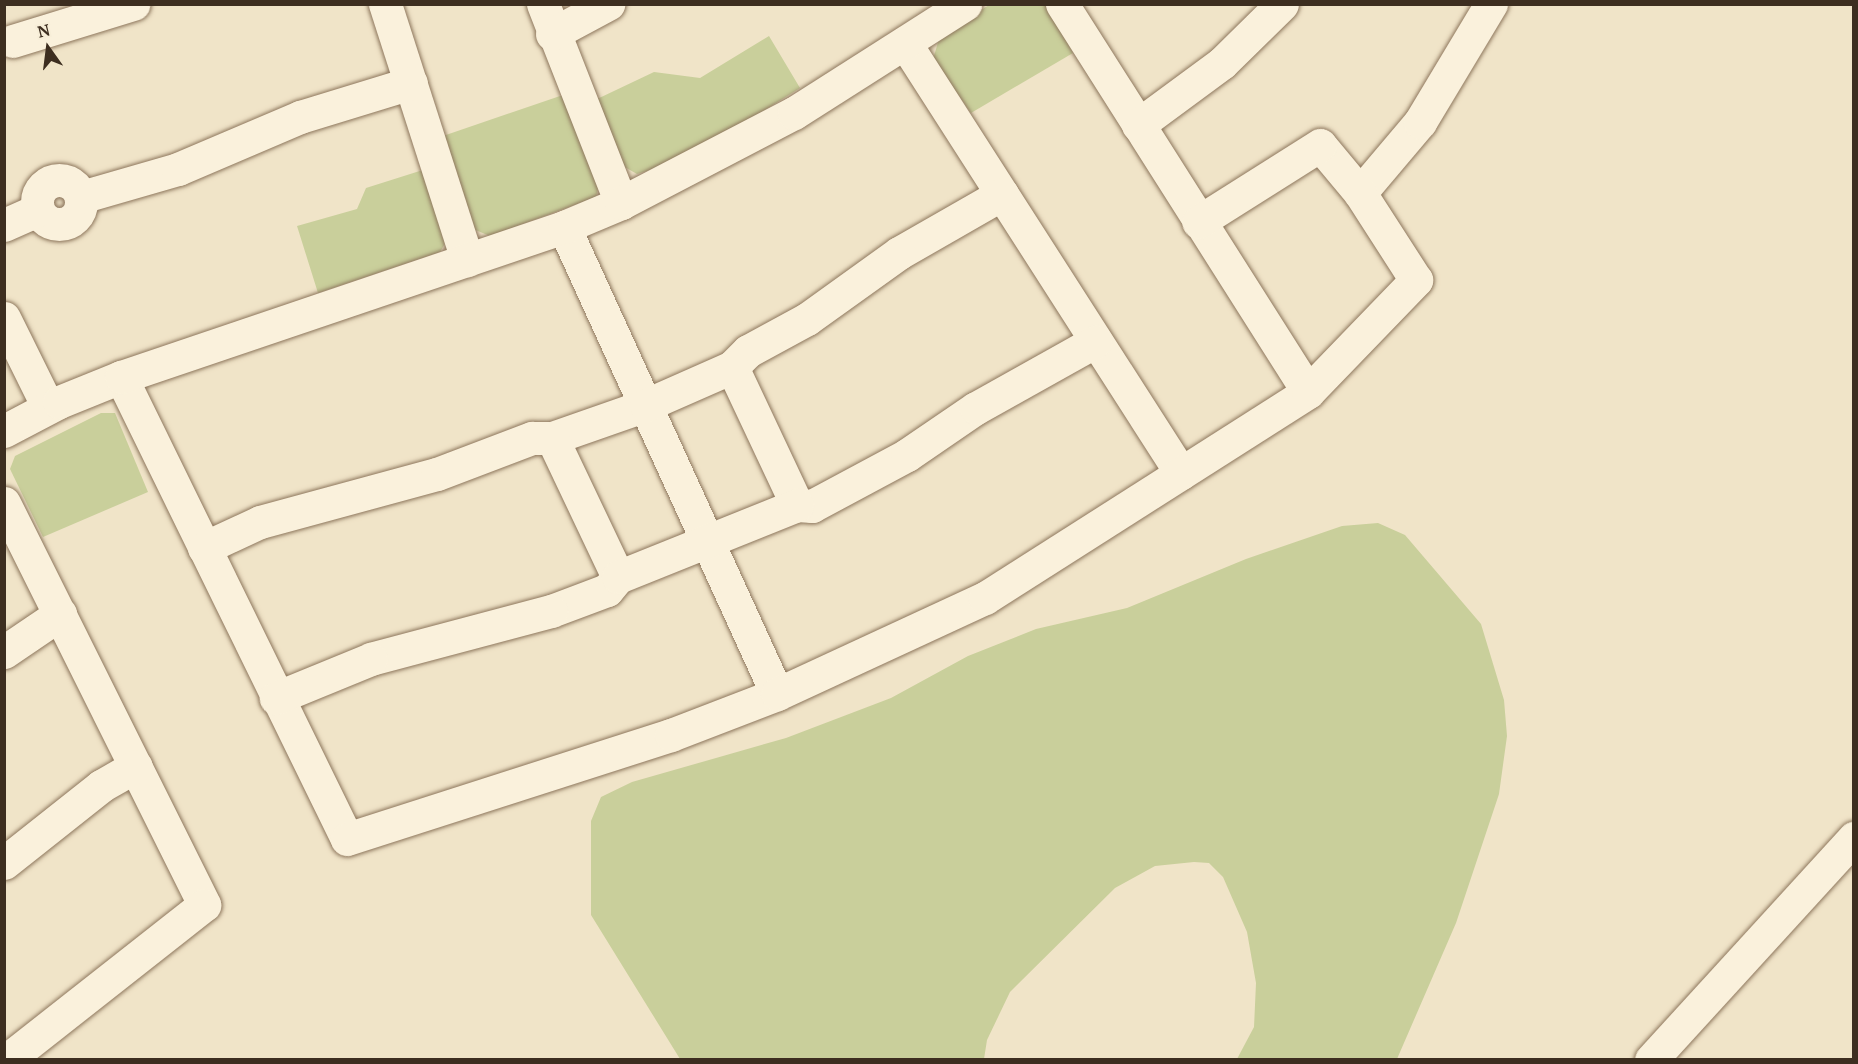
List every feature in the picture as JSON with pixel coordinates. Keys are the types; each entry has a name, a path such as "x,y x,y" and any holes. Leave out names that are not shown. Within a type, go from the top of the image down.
{"street":[{"path":"7,45 133,4"},
{"path":"386,4 467,260"},
{"path":"608,4 547,19 621,203"},
{"path":"4,431 48,407 121,377 564,227 621,203 794,113 965,4"},
{"path":"1062,4 1198,222 1308,392"},
{"path":"1138,125 1222,63 1282,4"},
{"path":"1360,194 1420,122 1491,4"},
{"path":"905,43 1181,473"},
{"path":"4,225 38,210 37,195 52,180 73,184 81,197 178,169 300,117 411,83"},
{"path":"121,377 276,698 347,839 671,735 777,694 985,598 1308,392 1416,279 1360,194 1320,145 1198,222"},
{"path":"204,548 260,522 437,474 532,438 552,438 646,405 732,367 748,351 807,319 899,253 1002,194"},
{"path":"564,227 777,694"},
{"path":"4,318 48,407"},
{"path":"276,698 370,659 551,611 607,590 618,577 797,505 812,506 907,455 976,408 1096,341"},
{"path":"732,367 797,505"},
{"path":"552,438 618,577"},
{"path":"4,503 204,905 7,1059"},
{"path":"4,652 60,614"},
{"path":"4,863 101,786 136,765"},
{"path":"1651,1059 1854,838"}],"green space":[{"path":"989,5 1046,5 1073,53 971,113 933,59 940,36"},
{"path":"769,36 800,88 720,138 663,166 637,174 623,166 595,100 654,72 700,78"},
{"path":"563,95 600,180 596,197 490,236 473,229 443,136"},
{"path":"426,169 447,240 440,252 318,293 297,226 357,209 366,188"},
{"path":"101,413 115,413 148,492 43,537 10,469 15,456"},
{"path":"1378,523 1405,535 1481,624 1504,700 1507,736 1499,794 1456,923 1397,1059 1237,1059 1254,1027 1256,983 1247,932 1223,877 1209,863 1194,862 1155,866 1115,888 1010,992 987,1040 984,1059 680,1059 591,915 591,821 601,797 632,782 786,738 891,698 968,656 1036,629 1127,608 1246,559 1342,526"}]}
